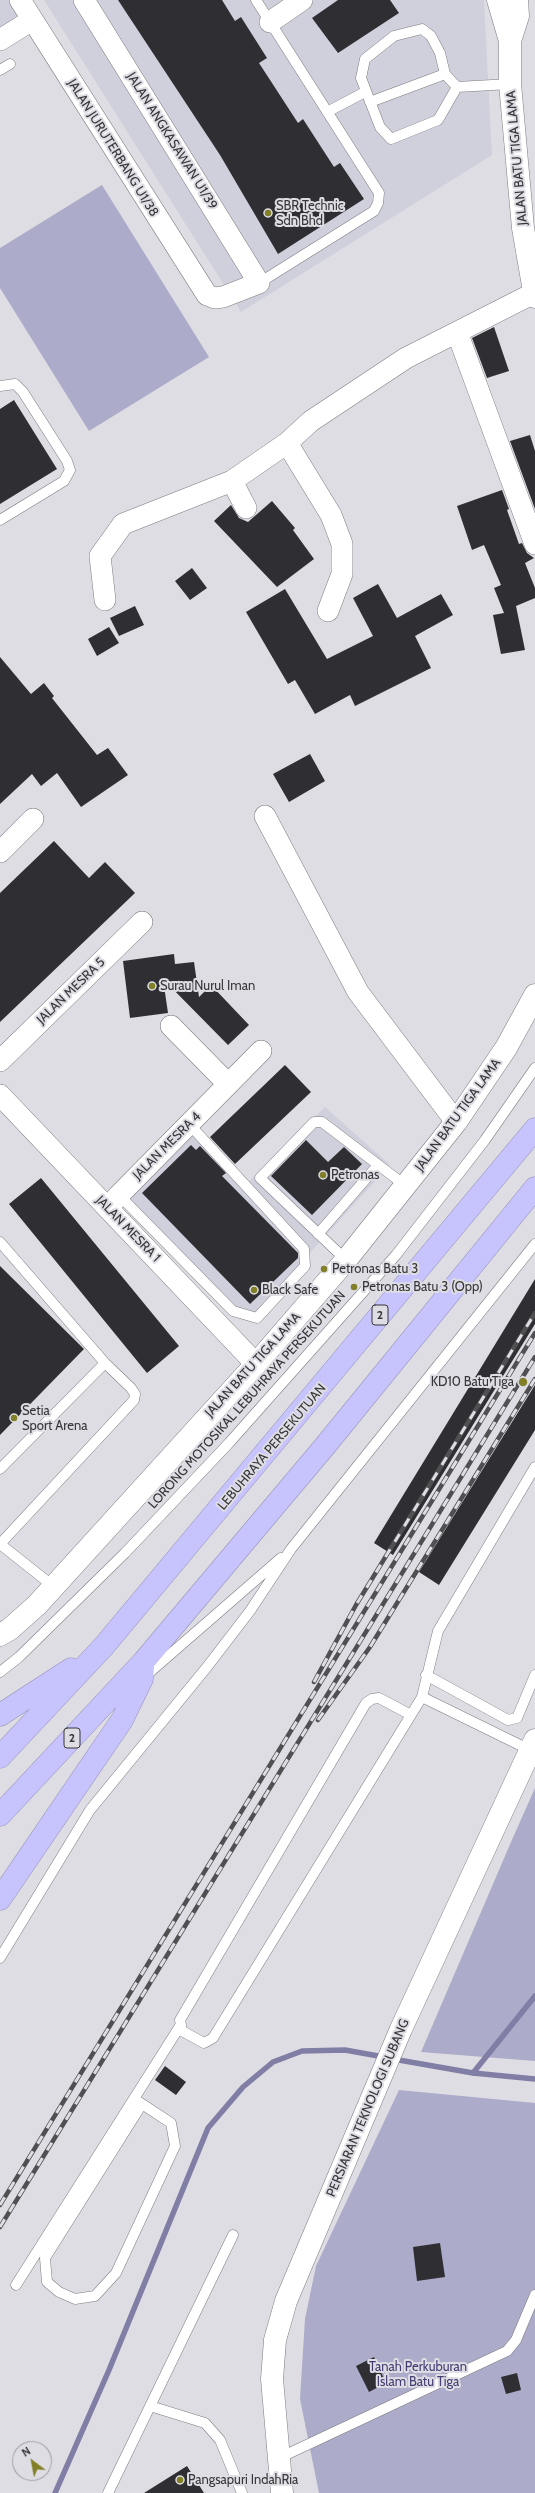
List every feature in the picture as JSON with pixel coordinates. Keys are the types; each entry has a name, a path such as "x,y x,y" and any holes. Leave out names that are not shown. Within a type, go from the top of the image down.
{"highway":[{"name":"LEBUHRAYA PERSEKUTUAN","path":"0,1757 104,1646 535,1129"},
{"name":"2","path":"0,1815 143,1670 535,1188"},
{"path":"0,1715 104,1646"},
{"path":"0,1899 122,1720 143,1670"}],"street":[{"name":"JALAN JURUTERBANG U1/38","path":"20,0 207,295 215,298 259,283"},
{"name":"JALAN ANGKASAWAN U1/39","path":"84,0 259,283"},
{"path":"270,22 302,0"},
{"name":"JALAN BATU TIGA LAMA","path":"498,0 510,41 510,84 523,228 534,295"},
{"name":"JALAN BATU TIGA LAMA","path":"510,41 518,16 517,0"},
{"path":"0,40 32,20"},
{"path":"105,600 100,556 123,524 232,481 287,443 312,420 406,358 534,295"},
{"path":"457,332 535,544"},
{"path":"287,443 296,455 331,515 342,544 342,574 328,611"},
{"path":"232,481 246,508"},
{"path":"265,816 358,992 456,1122"},
{"path":"0,852 33,819"},
{"name":"JALAN MESRA 5","path":"0,1061 142,922"},
{"name":"JALAN BATU TIGA LAMA","path":"0,1635 10,1629 37,1605 256,1364 346,1260 456,1122 506,1048 535,995"},
{"path":"171,1026 228,1084"},
{"name":"JALAN MESRA 4","path":"114,1202 261,1051"},
{"name":"JALAN MESRA 1","path":"0,1095 114,1202 256,1364"},
{"name":"PERSIARAN TEKNOLOGI SUBANG","path":"282,2493 272,2379 275,2340 286,2301 378,2087 401,2029 533,1745"}],"lane":[{"path":"256,0 379,192 378,203 374,211 259,283"},
{"path":"422,29 431,36 440,53 445,74 457,87 438,120 391,138 380,127 365,92 361,78 365,59 394,36 422,29"},
{"path":"0,70 10,64"},
{"path":"370,102 445,74"},
{"path":"457,87 510,84"},
{"path":"327,112 365,92"},
{"path":"0,386 15,384 23,392 67,461 70,470 64,480 0,520"},
{"name":"LORONG MOTOSIKAL LEBUHRAYA PERSEKUTUAN","path":"0,1672 19,1657 125,1553 234,1437 396,1255 485,1140 535,1068"},
{"path":"346,1260 260,1178 314,1122 322,1122 406,1186"},
{"path":"114,1202 233,1312 256,1318 305,1266 304,1249 189,1124"},
{"path":"318,1234 378,1165"},
{"path":"0,1242 105,1363 131,1388 135,1394 134,1400 0,1544 53,1586"},
{"path":"0,1958 90,1810 212,1661 250,1611 291,1549 535,1244"},
{"path":"0,1470 105,1363"},
{"path":"411,1715 379,1698 372,1698 366,1703 180,2020 182,2031 204,2043 213,2038 411,1715 422,1697 426,1675 438,1631 535,1467"},
{"path":"143,1670 291,1549"},
{"path":"426,1675 508,1720 517,1718 535,1675"},
{"path":"422,1697 533,1745"},
{"path":"138,2101 171,2123 175,2146 116,2273 95,2296 75,2299 59,2292 47,2282 45,2258 138,2101 180,2026"},
{"path":"16,2285 138,2101"},
{"path":"108,2493 233,2235"},
{"path":"278,2458 507,2351 516,2340 535,2295"},
{"path":"150,2406 205,2423 220,2440 242,2493"}],"shaded area":[{"path":"0,0 9,0 20,17 0,30"},
{"path":"44,0 484,0 492,155 241,312"},
{"path":"325,1107 390,1165 256,1312 236,1309 127,1196 190,1132 243,1187"}],"green space":[{"path":"102,185 209,357 89,431 0,288 0,248"},
{"path":"535,1788 535,2061 421,2052 511,1842"},
{"name":"Tanah Perkuburan Islam Batu Tiga","path":"399,2090 535,2103 535,2493 319,2493 300,2399 305,2319 316,2266"}],"building":[{"path":"118,0 222,0 235,21 241,17 267,58 259,63 298,123 303,119 334,167 340,163 364,199 278,254 220,155"},
{"path":"338,0 390,0 399,13 338,53 312,18"},
{"path":"494,327 509,371 487,378 472,338"},
{"path":"14,400 57,469 0,504 0,409"},
{"path":"530,435 535,451 535,509 510,441"},
{"path":"502,490 509,509 507,510 519,544 522,543 527,553 534,558 525,563 535,588 535,598 516,606 525,650 501,654 493,615 504,613 494,588 501,585 484,545 472,550 457,506"},
{"path":"272,501 295,528 293,530 314,559 277,587 214,521 231,505 239,518 248,522"},
{"path":"192,568 207,588 190,600 175,581"},
{"path":"378,584 397,618 441,594 453,615 415,636 431,668 355,706 350,695 315,714 295,680 288,684 246,612 285,589 327,659 373,636 353,598"},
{"path":"135,606 144,625 119,636 110,618"},
{"path":"109,627 119,643 97,656 88,639"},
{"path":"0,657 31,694 44,683 54,696 52,698 97,755 108,748 128,775 81,807 57,773 41,786 32,774 0,804"},
{"path":"310,754 325,781 289,802 273,774"},
{"path":"54,841 89,878 105,862 135,893 0,1022 0,893"},
{"path":"174,954 175,964 194,962 199,997 211,985 249,1025 228,1045 163,979 168,1013 130,1018 123,961"},
{"path":"285,1065 311,1092 235,1164 210,1137"},
{"path":"306,1140 328,1162 344,1147 362,1164 312,1215 271,1176"},
{"path":"191,1145 196,1150 200,1146 226,1173 222,1176 298,1253 298,1258 250,1304 142,1193"},
{"path":"41,1178 179,1346 147,1373 9,1204"},
{"path":"0,1266 84,1349 0,1435"},
{"path":"535,1279 535,1324 393,1555 374,1543"},
{"path":"535,1385 535,1430 439,1585 419,1572"},
{"path":"165,2066 186,2082 176,2095 155,2080"},
{"path":"440,2243 445,2277 417,2281 413,2247"},
{"path":"374,2357 386,2383 369,2392 356,2366"},
{"path":"517,2373 521,2390 506,2394 501,2377"},
{"name":"Pangsapuri IndahRia","path":"187,2466 204,2493 144,2493"}],"waterway":[{"path":"473,2073 535,1996"},
{"path":"55,2493 109,2370 208,2128 243,2087 273,2062 302,2051 345,2050 384,2057"},
{"path":"393,2059 473,2073 535,2079"}],"railway":[{"path":"314,1682 356,1605 535,1313"},
{"path":"0,2205 535,1333"},
{"path":"0,2227 535,1357"},
{"path":"318,1720 370,1647 535,1379"}],"place":[{"name":"SBR Technic Sdn Bhd","path":"268,213"},
{"name":"Surau Nurul Iman","path":"152,986"},
{"name":"Petronas","path":"323,1175"},
{"name":"Petronas Batu 3","path":"324,1269"},
{"name":"Petronas Batu 3 (Opp)","path":"354,1287"},
{"name":"Black Safe","path":"254,1290"},
{"name":"KD10 Batu Tiga","path":"523,1382"},
{"name":"Setia Sport Arena","path":"14,1418"},
{"name":"Pangsapuri IndahRia","path":"180,2480"}]}
